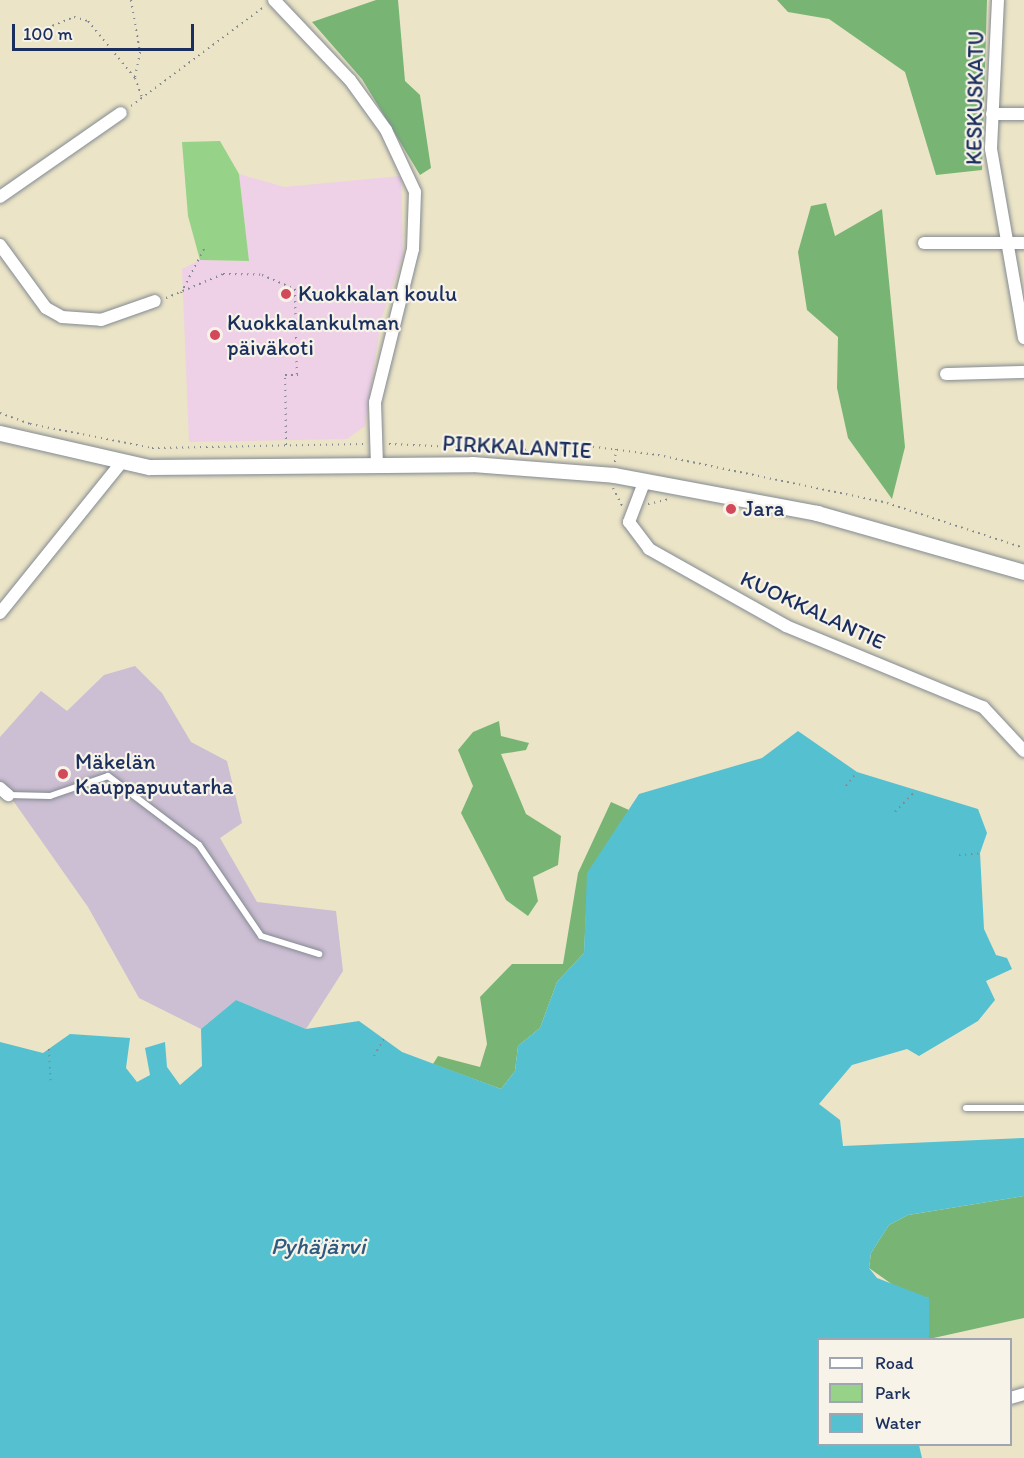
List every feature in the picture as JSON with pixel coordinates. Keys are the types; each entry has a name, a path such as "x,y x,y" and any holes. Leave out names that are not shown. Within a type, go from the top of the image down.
{"street":[{"path":"274,0 350,80 386,130 415,192 413,249 375,402 377,466"},
{"name":"KESKUSKATU","path":"998,0 992,114 993,168 1024,338"},
{"path":"0,197 121,113"},
{"path":"992,114 1024,114"},
{"path":"924,243 1024,243"},
{"path":"0,245 46,308 62,317 101,320 154,301"},
{"path":"946,374 1024,372"},
{"name":"PIRKKALANTIE","path":"0,433 121,463 230,470 377,466 543,468 645,480 817,513 1024,572"},
{"path":"0,613 121,463"},
{"name":"KUOKKALANTIE","path":"645,480 629,522 649,549 786,626 983,707 1024,751"}],"lane":[{"path":"4,792 50,796 108,776 199,845 261,936 319,954"},
{"path":"966,1108 1024,1108"}],"path":[{"path":"131,0 140,52 135,78"},
{"path":"121,113 274,0"},
{"path":"47,28 74,17 88,21 135,78 142,97"},
{"path":"181,293 204,249"},
{"path":"154,301 181,293 223,274 249,273 295,289 297,375"},
{"path":"286,445 285,375 303,375"},
{"path":"846,786 857,772"},
{"path":"895,812 914,792"},
{"path":"959,855 980,853"},
{"path":"374,1056 384,1039"},
{"path":"49,1049 51,1083"}],"shaded area":[{"name":"Kuokkalan koulu","path":"239,174 284,187 401,176 403,255 381,320 365,426 347,439 189,442 182,269 200,260 249,261"},
{"name":"Mäkelän Kauppapuutarha","path":"135,666 162,693 191,742 227,761 242,823 220,838 257,902 336,911 343,971 306,1029 236,1000 201,1029 139,998 88,907 0,782 0,737 41,691 67,711 104,675"}],"green space":[{"path":"376,0 398,0 405,81 420,95 431,168 420,175 362,79 312,22"},
{"path":"777,0 987,0 982,170 936,175 905,72 829,19 788,12"},
{"path":"220,141 239,174 249,261 200,260 188,216 182,142"},
{"path":"826,203 835,236 882,209 905,447 892,499 848,438 837,388 838,337 807,310 798,252 811,206"},
{"path":"499,721 501,736 529,743 526,750 501,754 526,814 561,836 558,865 533,877 538,901 528,916 506,900 461,813 473,786 458,750 473,732"},
{"path":"611,802 629,810 588,873 584,953 557,982 540,1028 518,1046 515,1071 501,1089 433,1064 438,1056 480,1067 487,1044 480,997 512,964 563,964 578,873"},
{"path":"1024,1196 1024,1318 929,1338 929,1298 903,1292 869,1268 871,1253 889,1225 908,1215"}],"water":[{"name":"Pyhäjärvi","path":"798,731 857,772 978,809 987,833 980,853 984,929 996,955 1007,958 1012,969 986,981 995,1000 978,1021 919,1056 907,1049 852,1065 819,1104 840,1120 843,1146 1024,1138 1024,1196 908,1215 889,1225 871,1253 869,1268 877,1278 929,1298 929,1338 817,1338 817,1446 919,1446 922,1458 0,1458 0,1042 43,1053 70,1034 130,1038 126,1068 137,1082 150,1075 145,1048 165,1042 167,1067 180,1085 202,1066 201,1029 236,1000 306,1029 359,1021 402,1052 501,1089 515,1071 518,1046 540,1028 557,982 584,953 587,873 639,794 762,758"}],"place":[{"name":"Kuokkalan koulu","path":"286,294"},
{"name":"Kuokkalankulman päiväkoti","path":"215,335"},
{"name":"Jara","path":"731,509"},
{"name":"Mäkelän Kauppapuutarha","path":"63,774"}]}
